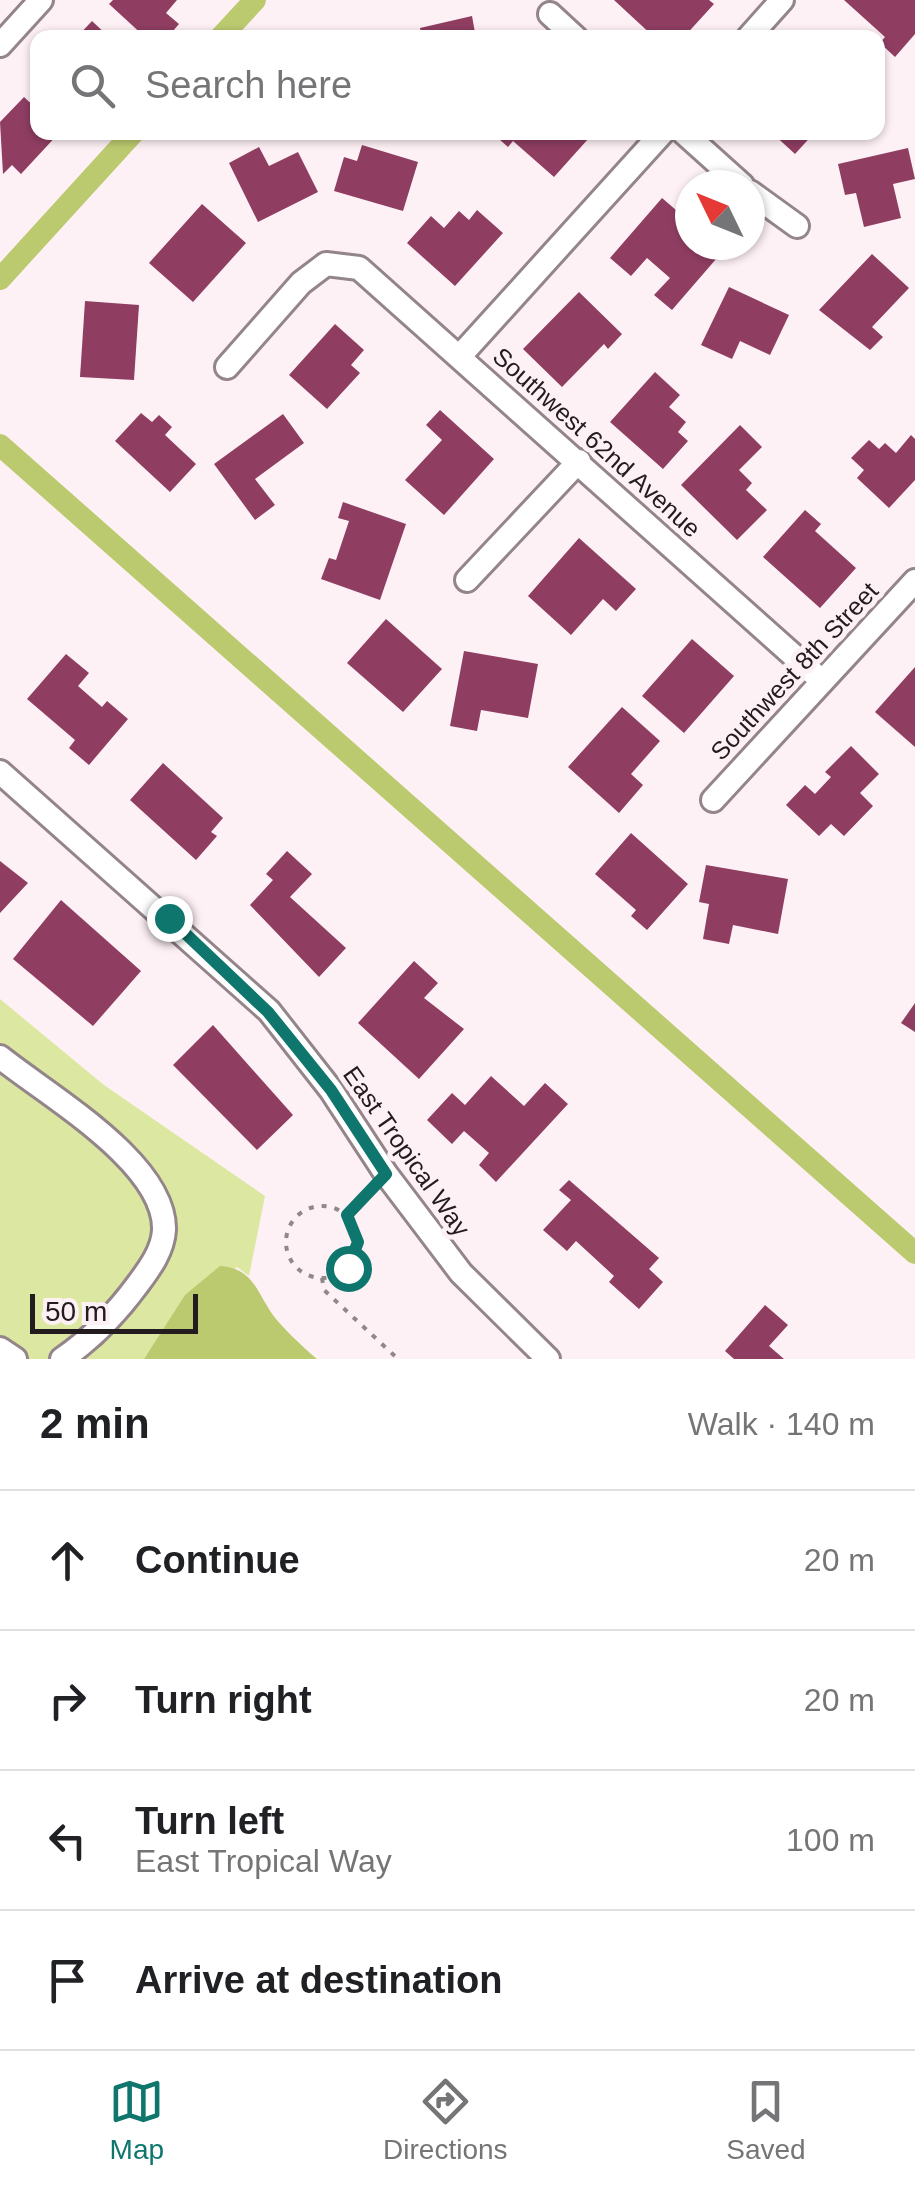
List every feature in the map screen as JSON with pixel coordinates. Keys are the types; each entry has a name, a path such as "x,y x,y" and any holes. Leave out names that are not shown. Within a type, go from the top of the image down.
{"street":[{"path":"0,45 42,0"},
{"path":"755,30 782,0"},
{"path":"550,14 567,30"},
{"path":"460,356 656,140"},
{"path":"692,140 725,170"},
{"path":"765,203 797,226"},
{"name":"Southwest 62nd Avenue","path":"227,367 302,283 326,264 359,268 822,681"},
{"path":"467,580 578,460"},
{"name":"Southwest 8th Street","path":"713,800 915,581"},
{"name":"East Tropical Way","path":"0,772 268,1012 331,1090 386,1174 461,1273 548,1359"},
{"path":"0,1056 130,1158 150,1183 164,1227 161,1249 118,1312 62,1359"},
{"path":"0,1350 15,1359"}],"path":[{"path":"347,1215 386,1174"},
{"path":"322,1206 347,1215 356,1228 356,1256 348,1268 322,1278 308,1276 288,1256 289,1228 309,1208 322,1206"},
{"path":"322,1278 324,1290 398,1359"}],"shaded area":[{"path":"0,999 104,1085 265,1196 249,1276 237,1267 166,1327 144,1359 0,1359"},
{"path":"220,1266 248,1277 276,1319 317,1359 144,1359 185,1295"}],"building":[{"path":"113,0 177,0 166,13 179,24 174,30 137,30 109,4"},
{"path":"614,0 709,0 714,4 690,30 646,30"},
{"path":"844,0 915,0 915,34 895,57 885,48 885,30 877,30"},
{"path":"472,16 475,30 420,30"},
{"path":"92,21 102,30 84,30"},
{"path":"24,97 30,103 30,140 53,140 21,174 12,165 3,174 0,122"},
{"path":"500,140 587,140 554,177 513,141 508,147"},
{"path":"780,140 808,140 795,154"},
{"path":"362,145 418,162 403,211 334,191 344,157 357,161"},
{"path":"259,147 269,166 298,152 318,192 258,222 229,163"},
{"path":"908,148 915,179 893,184 901,218 864,227 856,193 845,195 838,164"},
{"path":"662,198 675,209 675,260 715,260 672,310 654,295 670,278 647,258 631,276 610,258"},
{"path":"202,204 246,243 193,302 149,263"},
{"path":"477,210 503,233 455,286 407,243 431,216 444,228 459,211 469,220"},
{"path":"872,254 909,288 872,327 883,337 870,350 819,310"},
{"path":"729,287 789,315 770,355 740,341 732,359 701,345"},
{"path":"579,292 622,334 608,349 604,344 562,387 523,349"},
{"path":"85,301 139,305 134,380 80,377"},
{"path":"335,324 364,350 351,365 360,373 327,409 289,375"},
{"path":"655,372 680,395 669,407 686,422 678,432 688,441 663,469 610,422"},
{"path":"440,410 494,459 444,515 405,480 442,440 426,425"},
{"path":"141,413 152,422 159,415 172,427 165,435 196,464 170,492 115,441"},
{"path":"283,414 304,443 255,479 275,505 255,520 214,464"},
{"path":"740,425 762,447 739,470 752,483 746,490 767,510 737,540 681,485"},
{"path":"911,435 915,439 915,480 889,508 857,478 864,470 851,458 869,440 879,449 885,443 896,453"},
{"path":"343,502 406,524 380,600 321,579 329,558 336,560 349,521 338,518"},
{"path":"805,510 821,524 815,531 856,568 820,608 763,557"},
{"path":"579,538 636,589 616,611 603,599 571,635 528,596"},
{"path":"386,619 442,669 403,712 347,663"},
{"path":"692,639 734,676 684,733 642,696"},
{"path":"464,651 538,664 528,718 481,710 477,731 450,726"},
{"path":"66,654 89,673 78,686 102,707 107,701 128,719 89,765 69,748 75,740 27,699"},
{"path":"915,667 915,747 875,712"},
{"path":"622,707 660,741 631,774 643,785 619,813 568,767"},
{"path":"851,746 879,774 860,793 873,806 844,836 831,824 819,836 786,805 805,785 815,794 831,777 825,772"},
{"path":"163,763 223,818 211,832 217,836 196,860 130,800"},
{"path":"631,833 688,884 647,930 631,916 636,910 595,874"},
{"path":"287,851 312,874 290,897 346,948 319,977 250,905 273,880 266,874"},
{"path":"0,861 28,883 0,913"},
{"path":"706,865 788,879 778,934 733,925 729,944 703,939 709,904 699,902"},
{"path":"61,900 141,971 93,1026 13,959"},
{"path":"414,961 438,983 424,998 464,1029 419,1079 358,1023"},
{"path":"915,1003 915,1032 901,1023"},
{"path":"213,1025 293,1115 257,1150 173,1065"},
{"path":"491,1076 524,1106 545,1083 568,1104 496,1182 479,1165 489,1153 464,1131 452,1144 427,1120 452,1093 465,1105"},
{"path":"569,1180 659,1258 649,1269 663,1282 639,1309 609,1282 614,1276 576,1241 567,1251 543,1230 571,1200 559,1190"},
{"path":"765,1305 788,1325 769,1346 784,1359 734,1359 725,1351"}],"waterway":[{"path":"227,30 255,0"},
{"path":"0,279 127,140"},
{"path":"0,445 915,1253"}],"route":[{"path":"169,918 268,1012 331,1090 386,1174 347,1215 356,1228 358,1242 356,1256 348,1268"}]}
